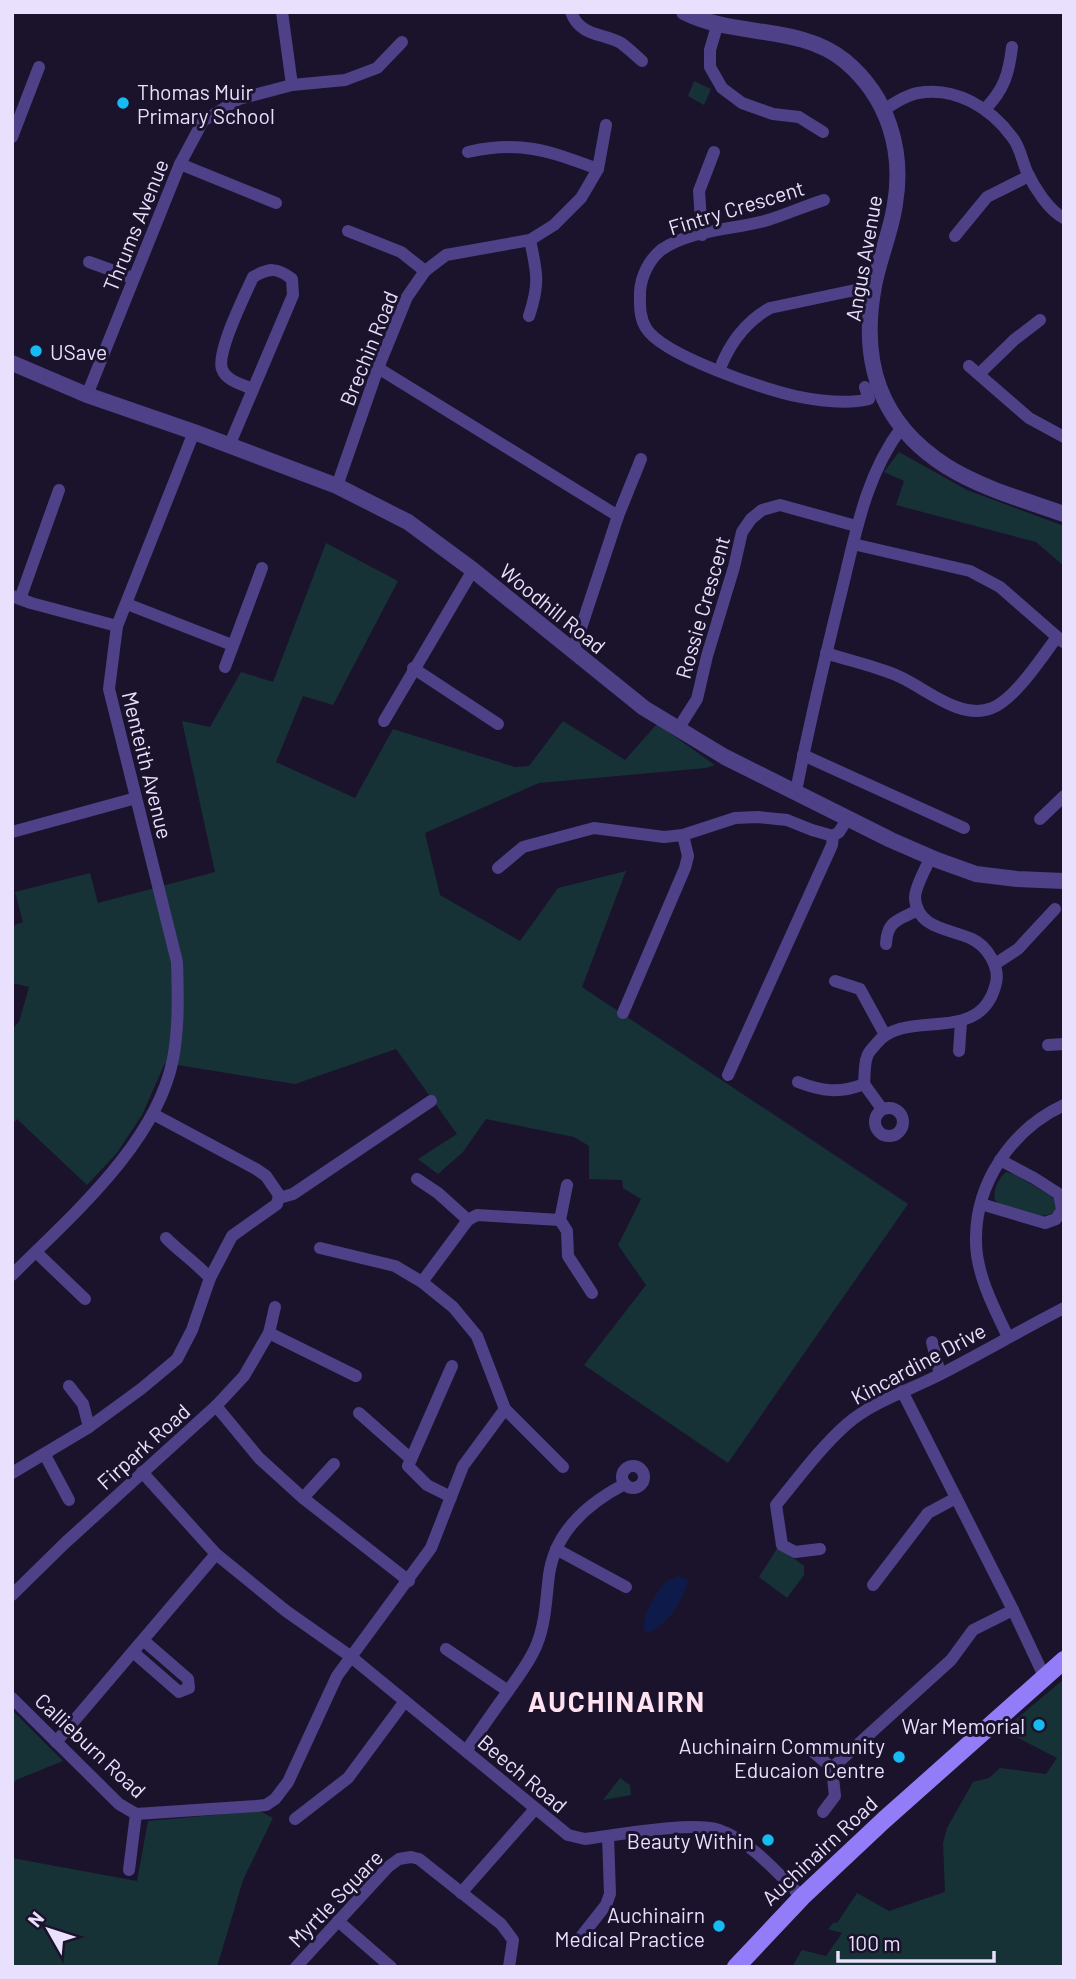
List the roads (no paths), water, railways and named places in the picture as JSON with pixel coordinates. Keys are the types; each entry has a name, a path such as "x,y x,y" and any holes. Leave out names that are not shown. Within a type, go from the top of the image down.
{"main road":[{"name":"Auchinairn Road","path":"737,1967 802,1897 1064,1660"}],"street":[{"path":"282,12 292,85"},
{"path":"571,12 573,19 593,35 619,42 642,61"},
{"name":"Angus Avenue","path":"684,12 717,26 802,38 844,60 877,95 890,122 896,148 895,204 874,286 870,321 873,371 886,403 902,427 919,445 947,466 1002,492 1064,514"},
{"path":"717,26 710,50 710,68 722,88 742,103 773,114 799,117 823,132"},
{"name":"Thrums Avenue","path":"87,395 180,164 203,121 239,99 292,85 345,80 377,68 402,42"},
{"path":"985,109 999,95 1009,73 1012,47"},
{"path":"12,137 38,67"},
{"path":"884,110 897,101 918,93 956,94 985,109 1014,138 1029,176 1055,214 1064,218"},
{"name":"Brechin Road","path":"337,486 378,368 407,297 425,271 446,255 530,240 555,225 581,198 598,169 606,125"},
{"path":"468,152 518,146 551,152 598,169"},
{"path":"702,235 699,191 714,152"},
{"path":"180,164 276,203"},
{"path":"955,236 987,197 1029,176"},
{"name":"Fintry Crescent","path":"824,200 768,220 678,240 659,252 647,266 641,285 639,310 647,329 664,345 719,371 795,396 848,403 869,399 865,387"},
{"path":"348,231 401,252 425,271"},
{"path":"529,316 536,296 538,278 530,240"},
{"path":"89,262 133,278"},
{"path":"229,446 293,295 292,279 280,270 268,269 253,277 221,355 222,369 230,379 253,389"},
{"path":"719,371 724,357 743,328 757,315 770,308 874,286"},
{"path":"1040,320 974,370 1029,418 1064,437"},
{"name":"Woodhill Road","path":"12,363 87,395 337,486 408,522 473,570 644,708 725,757 848,818 930,858 976,874 1064,881"},
{"path":"378,368 618,516"},
{"path":"796,791 856,526 873,476 891,441 902,427"},
{"name":"Menteith Avenue","path":"13,1273 113,1171 132,1147 152,1114 173,1060 178,1008 177,962 109,689 117,626 194,432"},
{"path":"573,652 618,516 642,459"},
{"path":"59,490 16,597 117,626"},
{"name":"Rossie Crescent","path":"678,729 697,699 742,532 751,519 762,510 780,505 856,526"},
{"path":"826,653 898,676 962,710 977,711 993,708 1021,685 1061,640 1000,587 971,571 853,544"},
{"path":"225,667 262,568"},
{"path":"384,721 473,570"},
{"path":"127,604 232,645"},
{"path":"413,668 498,724"},
{"path":"803,755 964,828"},
{"path":"1040,819 1064,796"},
{"path":"12,832 136,798"},
{"path":"498,869 523,848 594,828 664,837 683,835 735,818 758,817 787,820 833,836 848,818"},
{"path":"623,1013 685,868 688,856 683,835"},
{"path":"728,1075 832,845 833,836"},
{"path":"882,1110 864,1084 867,1055 884,1033 914,1026 961,1022 985,1007 996,982 995,964 985,950 973,940 930,924 918,910 915,896 930,858"},
{"path":"995,964 1018,949 1055,909"},
{"path":"886,944 887,930 892,923 918,910"},
{"path":"835,981 860,989 884,1033"},
{"path":"959,1051 961,1022"},
{"path":"1048,1045 1064,1044"},
{"path":"798,1082 822,1091 849,1090 864,1084"},
{"path":"277,1194 293,1194 431,1101"},
{"path":"1008,1337 986,1293 976,1242 981,1204 986,1187 1000,1160 1031,1124 1064,1105"},
{"path":"12,1473 89,1427 141,1390 177,1359 192,1330 210,1278 232,1236 277,1204 277,1194 266,1176 152,1114"},
{"path":"981,1204 1045,1223 1056,1219 1062,1210 1059,1194 1000,1160"},
{"path":"417,1179 468,1220"},
{"path":"567,1185 560,1220 567,1231 568,1256 592,1293"},
{"path":"422,1282 468,1220 477,1215 560,1220"},
{"path":"166,1238 210,1278"},
{"path":"320,1248 395,1266 422,1282 453,1307 477,1336 505,1409 563,1467"},
{"path":"36,1252 85,1299"},
{"name":"Firpark Road","path":"12,1595 216,1406 244,1376 269,1333 275,1307"},
{"name":"Kincardine Drive","path":"820,1549 795,1552 782,1545 776,1505 806,1466 846,1425 902,1391 940,1374 1064,1308"},
{"path":"269,1333 356,1376"},
{"path":"932,1342 940,1374"},
{"path":"451,1497 427,1485 408,1466 452,1366"},
{"path":"69,1386 83,1404 89,1427"},
{"path":"902,1391 1044,1676"},
{"path":"216,1406 259,1458 303,1498 408,1581"},
{"path":"350,1657 431,1548 463,1466 505,1409"},
{"path":"359,1413 411,1459"},
{"path":"45,1455 69,1500"},
{"path":"303,1498 334,1464"},
{"name":"Beech Road","path":"142,1472 216,1554 286,1611 350,1657 568,1835 585,1839 695,1827 718,1830 764,1860 802,1897"},
{"path":"466,1751 521,1674 536,1646 543,1625 549,1573 556,1549 578,1517 593,1502 625,1484"},
{"path":"873,1585 929,1513 956,1498"},
{"path":"556,1549 626,1587"},
{"path":"56,1742 216,1554"},
{"path":"832,1768 951,1660 973,1630 1013,1610"},
{"path":"133,1653 179,1692 189,1688 188,1679 143,1640"},
{"path":"446,1649 508,1690"},
{"name":"Callieburn Road","path":"12,1698 119,1804 136,1814 266,1805 275,1799 288,1782 337,1676 350,1657"},
{"path":"295,1819 348,1778 405,1701"},
{"path":"812,1751 832,1768 835,1796 823,1812"},
{"path":"302,1796 311,1807"},
{"path":"461,1893 535,1809"},
{"path":"129,1870 136,1814"},
{"path":"580,1938 606,1905 610,1894 608,1836"},
{"name":"Myrtle Square","path":"296,1967 388,1867 399,1859 411,1857 419,1859 501,1924 513,1940 509,1967"},
{"path":"338,1921 391,1967"}],"water":[{"path":"680,1576 688,1581 682,1597 668,1619 648,1633 644,1630 644,1625 654,1599 665,1583"}],"place":[{"name":"Thomas Muir Primary School","path":"123,103"},
{"name":"USave","path":"36,351"},
{"name":"War Memorial","path":"1039,1725"},
{"name":"Auchinairn Community Educaion Centre","path":"899,1757"},
{"name":"Beauty Within","path":"768,1840"},
{"name":"Auchinairn Medical Practice","path":"719,1926"}],"district":[{"name":"AUCHINAIRN","path":"617,1701"}]}
